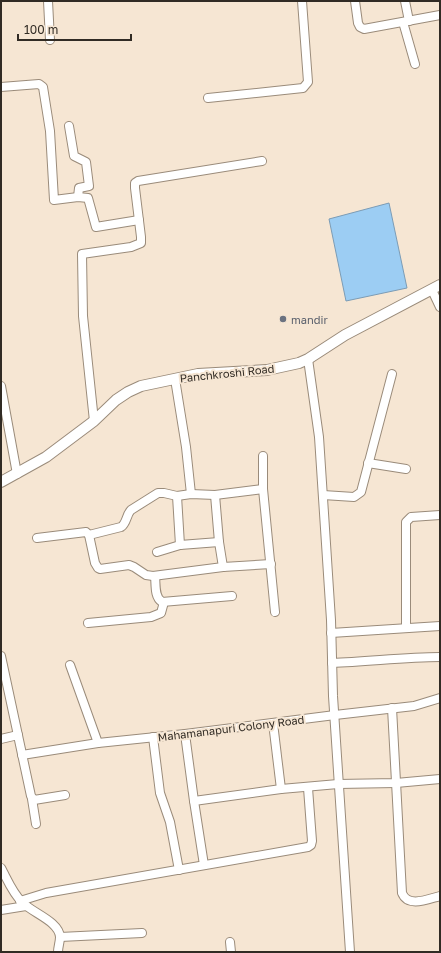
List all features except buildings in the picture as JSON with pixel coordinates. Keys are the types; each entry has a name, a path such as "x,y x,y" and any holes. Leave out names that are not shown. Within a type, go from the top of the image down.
{"street":[{"path":"48,1 50,40"},
{"path":"208,98 303,88 306,86 308,82 302,1"},
{"path":"355,1 358,23 360,27 364,29 440,15"},
{"path":"405,1 406,21 415,64"},
{"path":"1,87 39,84 42,86 50,130 54,200 78,197 88,198 96,227 139,220"},
{"path":"69,126 74,156 86,162 89,186 79,188 78,197"},
{"path":"94,422 83,316 82,254 139,245 141,242 135,188 135,184 138,181 262,161"},
{"path":"436,288 440,308"},
{"name":"Panchkroshi Road","path":"1,482 46,457 94,422 116,400 141,386 198,374 267,370 289,366 308,359 345,335 436,288"},
{"path":"308,359 319,437 331,633 338,784 350,952"},
{"path":"323,495 354,497 361,492 392,374"},
{"path":"175,379 186,447 191,494"},
{"path":"1,386 17,474"},
{"path":"263,456 264,489 275,612"},
{"path":"368,463 406,469"},
{"path":"37,538 83,532 89,535 116,529 123,526 131,510 155,494 164,493 177,496 191,494 215,495 264,489"},
{"path":"215,495 218,542 223,567"},
{"path":"177,496 180,545"},
{"path":"406,628 406,522 411,517 440,516"},
{"path":"89,535 95,563 100,569 129,565 146,575 155,576 223,567 271,564"},
{"path":"157,552 180,545 218,542"},
{"path":"155,576 157,596 164,602 232,596"},
{"path":"88,623 151,617 161,613 164,602"},
{"path":"331,633 440,626"},
{"path":"1,656 36,824"},
{"path":"332,663 440,657"},
{"path":"70,665 98,743"},
{"name":"Mahamanapuri Colony Road","path":"22,755 98,743 414,706 440,698"},
{"path":"392,708 402,893 404,898 408,901 414,902 440,896"},
{"path":"273,723 281,789"},
{"path":"185,734 204,865"},
{"path":"1,739 18,735"},
{"path":"153,737 160,793 170,822 179,870"},
{"path":"194,801 281,789 308,788 338,784 396,783 440,779"},
{"path":"1,910 23,903 46,893 308,847 311,845 312,841 308,788"},
{"path":"32,799 37,800 65,795"},
{"path":"1,868 23,903 52,923 59,932 60,937 58,952"},
{"path":"60,937 142,933"},
{"path":"230,942 230,952"}],"water":[{"path":"389,203 407,288 346,301 329,219"}],"place":[{"name":"mandir","path":"283,319"}]}
